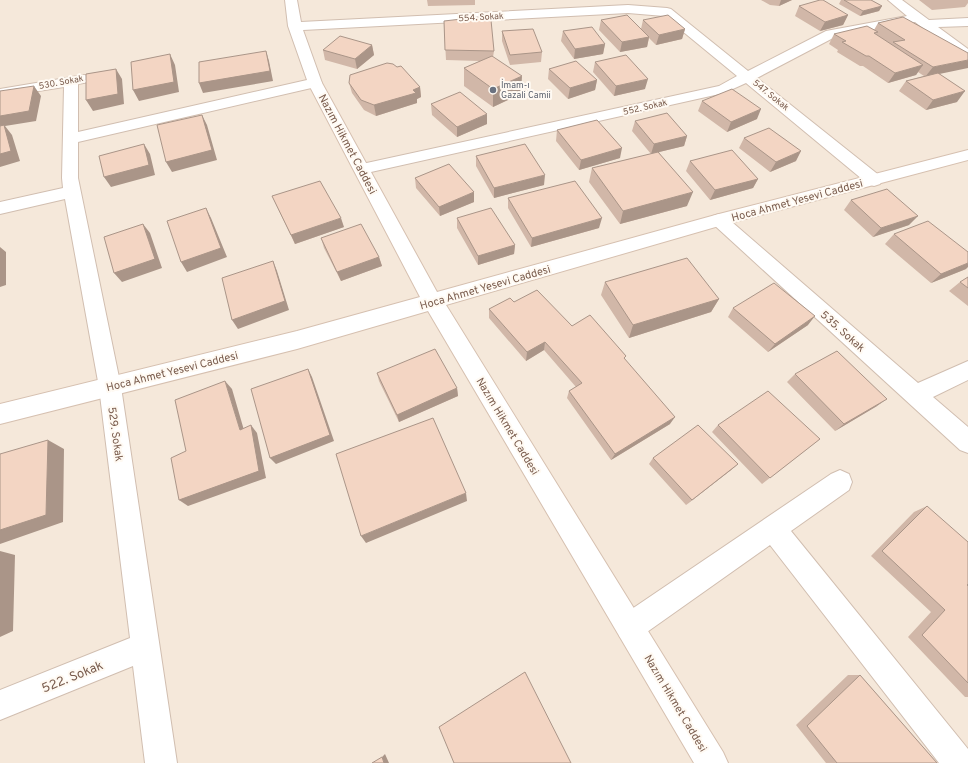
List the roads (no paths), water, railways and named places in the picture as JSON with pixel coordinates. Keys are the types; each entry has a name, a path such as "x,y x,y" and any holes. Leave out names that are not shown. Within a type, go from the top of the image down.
{"street":[{"name":"Nazım Hikmet Caddesi","path":"291,0 295,26 315,83 362,169 419,279 712,763"},
{"path":"894,0 968,56"},
{"name":"554. Sokak","path":"295,26 628,9 667,12"},
{"name":"547. Sokak","path":"667,12 874,180"},
{"name":"552. Sokak","path":"362,169 724,89 831,34 921,21 968,22"},
{"name":"530. Sokak","path":"0,93 99,75"},
{"name":"529. Sokak","path":"70,81 70,178 110,387 144,647 161,763"},
{"path":"70,139 315,83"},
{"name":"Hoca Ahmet Yesevi Caddesi","path":"0,414 297,340 719,220 966,158"},
{"path":"0,208 73,192"},
{"name":"535. Sokak","path":"719,220 968,442"},
{"path":"915,395 968,370"},
{"path":"630,627 840,482"},
{"path":"773,528 959,763"},
{"name":"522. Sokak","path":"0,705 144,647"}],"place":[{"name":"İmam-ı Gazali Camii","path":"493,90"}]}
